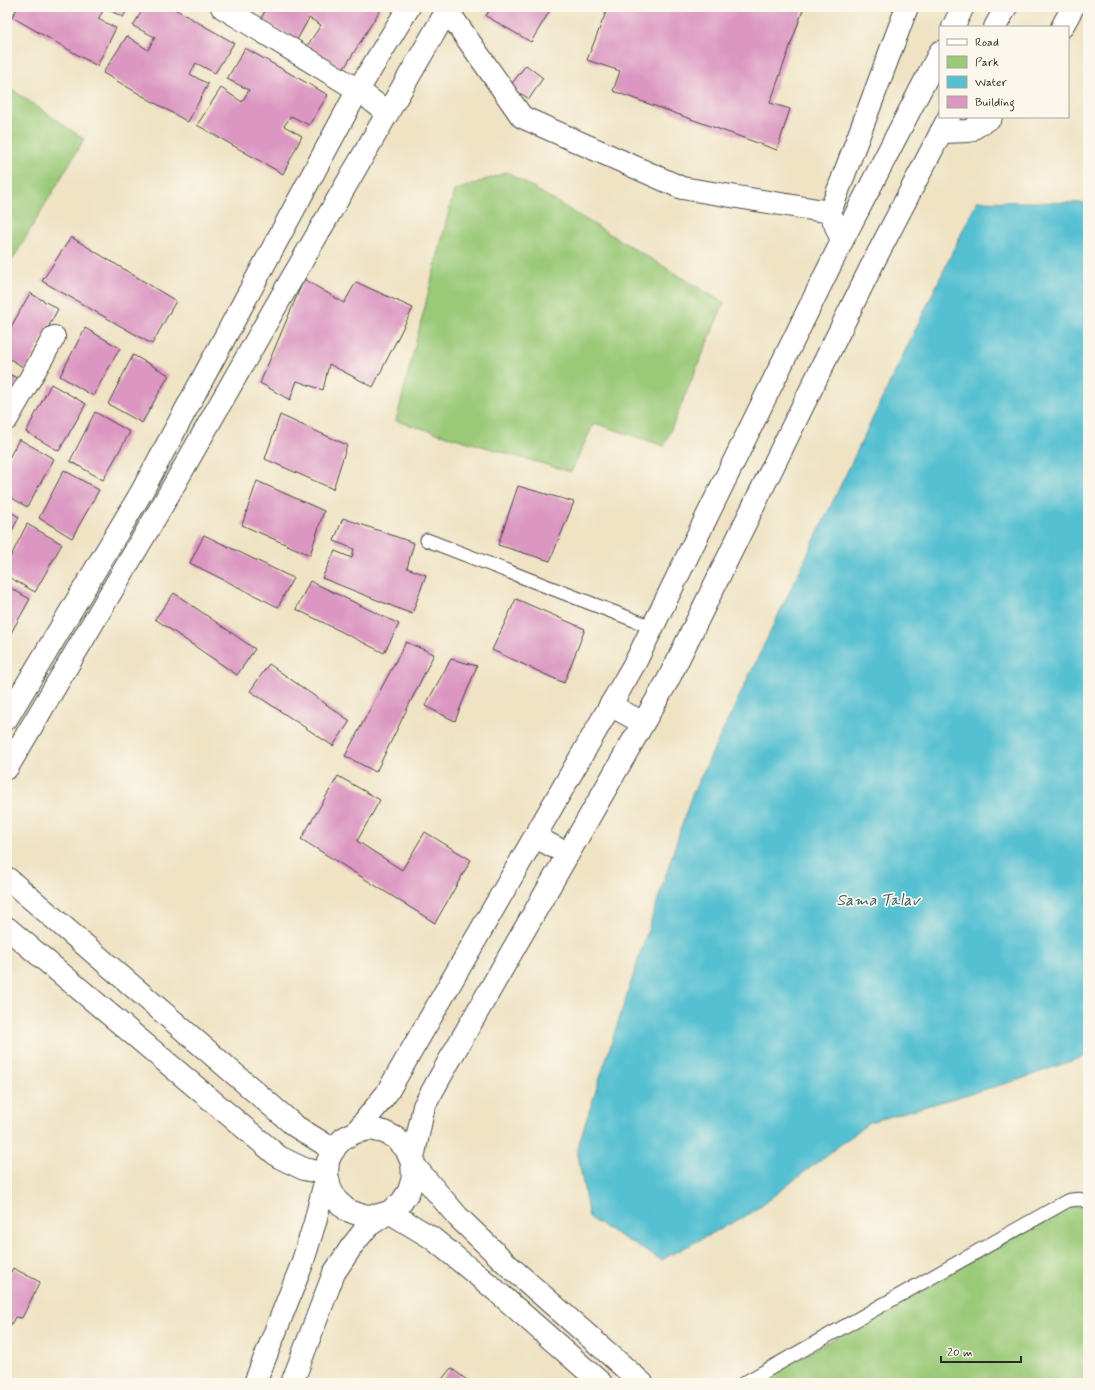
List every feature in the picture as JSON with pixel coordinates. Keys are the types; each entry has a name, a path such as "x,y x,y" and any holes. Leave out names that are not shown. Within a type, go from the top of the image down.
{"main road":[{"path":"222,7 358,90 388,113"},
{"path":"7,718 141,493 358,90 409,7"},
{"path":"842,241 830,212 907,7"},
{"path":"954,26 964,7"},
{"path":"996,26 1006,7"},
{"path":"1063,26 1073,7"},
{"path":"7,768 162,506 447,8 522,117 682,188 830,212"},
{"path":"356,1132 387,1093 636,661 842,241 939,54"},
{"path":"292,1383 334,1273 352,1246 368,1226 401,1203 409,1191 413,1177 412,1163 424,1106 668,680 874,261 945,125 969,131 989,118"},
{"path":"7,419 54,337"},
{"path":"221,345 246,358"},
{"path":"141,493 162,506"},
{"path":"610,705 643,723"},
{"path":"535,837 568,854"},
{"path":"7,878 295,1126 334,1150"},
{"path":"7,928 279,1157 304,1169 327,1174"},
{"path":"255,1383 302,1264 315,1222 327,1174 328,1161 334,1150 344,1138 356,1132 370,1129 384,1132 396,1138 406,1149 412,1163 458,1217 509,1266 642,1383"},
{"path":"327,1174 330,1188 336,1200 347,1210 360,1215 375,1216 389,1212 432,1238 493,1288 601,1383"}],"lane":[{"path":"427,540 652,627"},
{"path":"744,1383 1067,1201 1082,1199 1088,1202"}],"green space":[{"path":"7,86 84,139 7,269"},
{"path":"507,172 724,303 664,446 594,423 571,472 396,421 454,191"},
{"path":"1072,1206 1083,1207 1088,1210 1088,1383 755,1383 1060,1211"}],"water":[{"name":"Sama Talav","path":"977,201 1088,203 1088,1055 1018,1080 870,1122 751,1213 661,1260 589,1218 577,1149 691,797"}],"building":[{"path":"18,7 129,7 123,17 105,8 98,19 116,28 97,66 12,17"},
{"path":"144,7 171,7 234,43 215,73 196,63 190,74 208,84 188,122 103,73 127,36 148,50 155,37 133,26"},
{"path":"267,7 382,7 343,70 307,46 321,25 309,18 297,40 261,19"},
{"path":"491,7 552,7 531,42 486,16"},
{"path":"608,7 804,7 770,103 790,109 777,150 613,91 620,71 587,60"},
{"path":"245,48 328,95 309,125 291,116 284,126 302,136 283,174 197,125 221,88 242,102 249,90 227,79"},
{"path":"526,65 543,78 529,99 510,86"},
{"path":"71,237 176,301 152,344 42,281"},
{"path":"304,279 344,303 356,282 413,308 373,387 329,364 323,390 297,381 290,400 260,383"},
{"path":"30,293 58,309 26,369 7,357 7,334"},
{"path":"85,328 120,348 93,396 60,376"},
{"path":"133,355 169,375 142,423 108,404"},
{"path":"7,373 19,379 7,400"},
{"path":"51,384 86,404 59,451 26,432"},
{"path":"95,412 130,432 103,480 70,461"},
{"path":"280,415 347,445 333,489 265,459"},
{"path":"19,439 54,459 27,507 7,495 7,462"},
{"path":"64,470 99,490 72,538 39,518"},
{"path":"257,481 324,511 310,555 242,525"},
{"path":"518,486 574,502 550,561 498,545"},
{"path":"7,510 19,517 7,540"},
{"path":"343,518 414,543 407,568 426,575 412,614 322,578 335,551 352,558 354,549 334,541"},
{"path":"27,524 62,544 35,592 7,576 7,564"},
{"path":"204,535 293,578 278,607 190,563"},
{"path":"310,581 399,624 384,653 296,609"},
{"path":"7,586 30,599 7,640"},
{"path":"174,593 255,649 237,675 155,619"},
{"path":"516,599 585,629 564,683 492,650"},
{"path":"406,642 434,654 376,772 345,756"},
{"path":"451,659 477,666 455,721 425,706"},
{"path":"269,664 350,721 333,746 250,691"},
{"path":"338,776 380,800 357,841 402,870 425,832 471,860 435,923 301,839"},
{"path":"13,1268 40,1282 22,1318 15,1317 7,1332 7,1279"},
{"path":"451,1368 471,1383 439,1383"}]}
